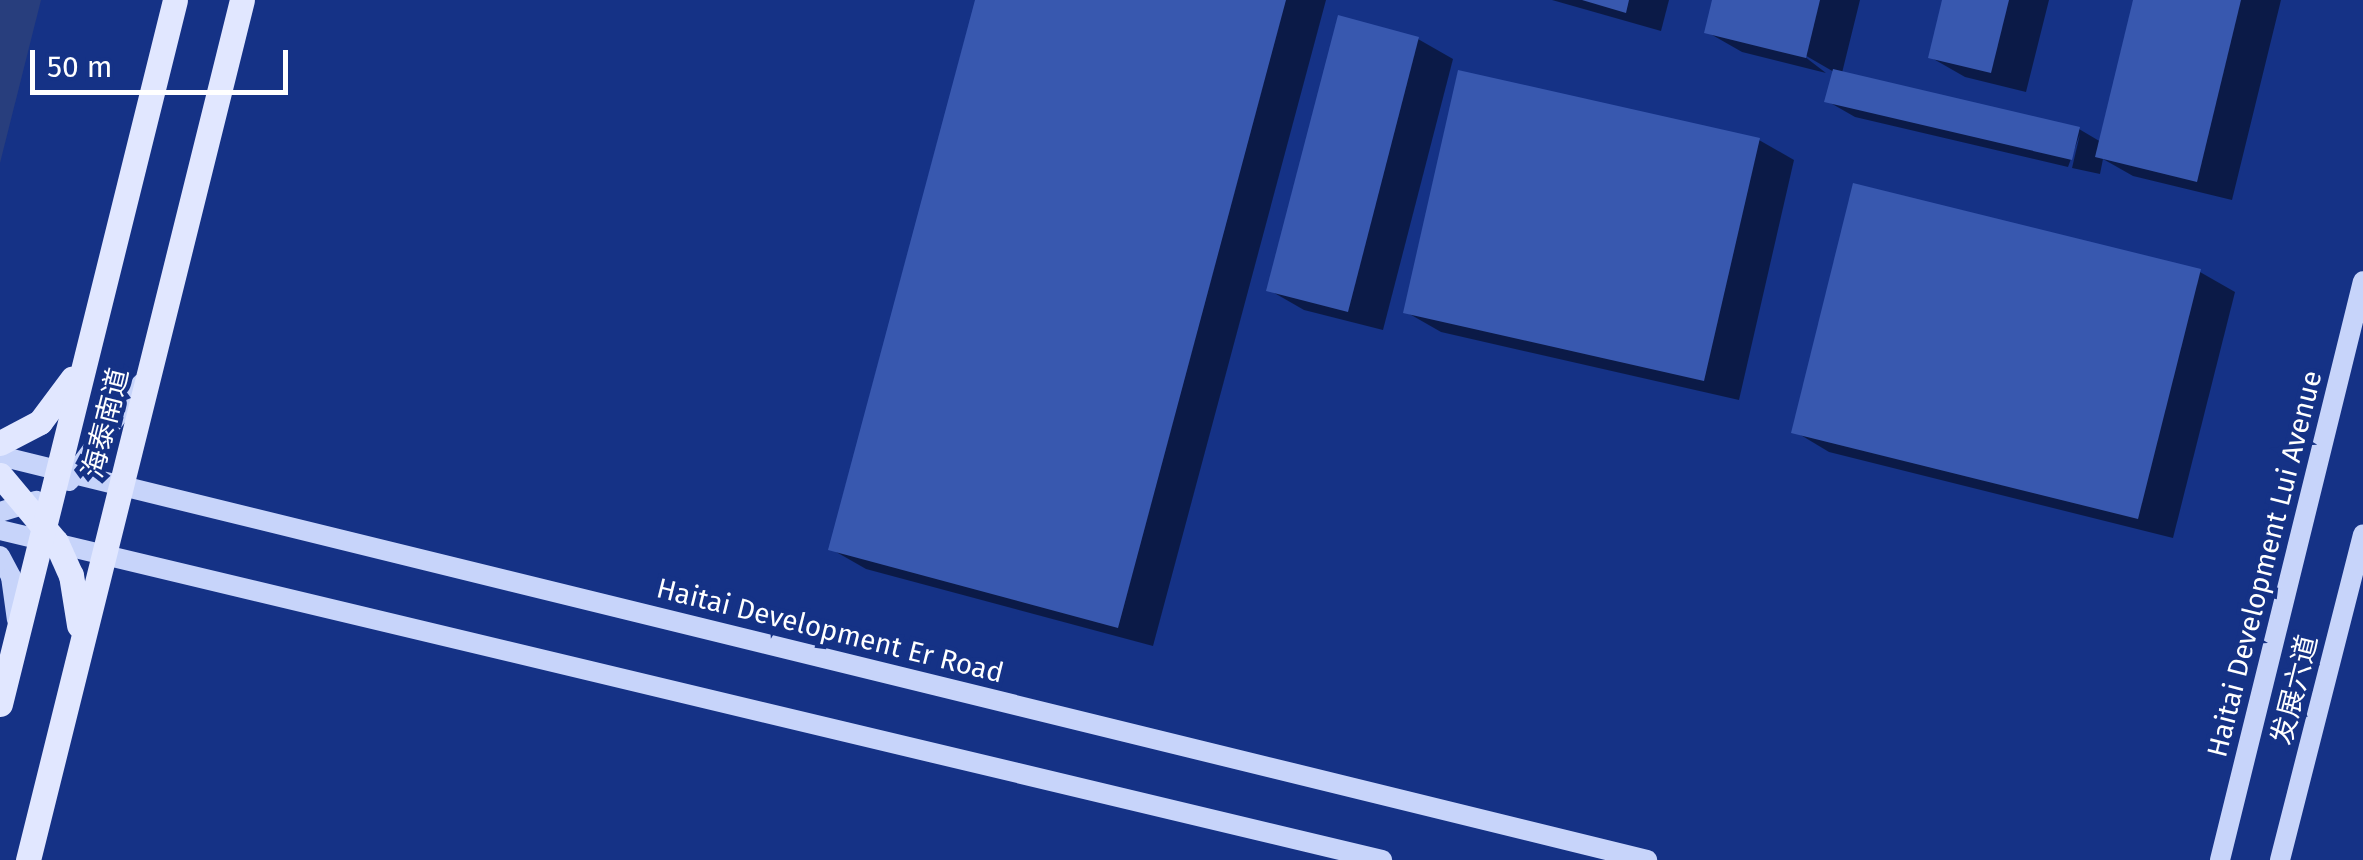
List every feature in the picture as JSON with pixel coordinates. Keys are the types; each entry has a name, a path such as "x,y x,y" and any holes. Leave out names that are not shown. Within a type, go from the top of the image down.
{"main road":[{"name":"海泰南道","path":"0,704 174,0"},
{"name":"海泰南道","path":"28,860 242,0"},
{"name":"Haitai Development Lui Avenue","path":"2220,860 2363,280"},
{"path":"0,442 40,422 87,353"},
{"path":"0,512 51,507 151,364"},
{"name":"Haitai Development Er Road","path":"0,456 104,554 1382,860"},
{"path":"0,475 51,507 76,594 79,655"},
{"name":"Haitai Development Er Road","path":"0,530 51,507 121,486 1647,860"},
{"name":"发展六道","path":"2280,860 2363,534"},
{"path":"0,556 12,577 17,634"}],"water":[{"path":"0,0 41,0 0,163"}],"building":[{"path":"975,0 1286,0 1118,628 828,550"},
{"path":"1582,0 1629,0 1626,13"},
{"path":"1712,0 1820,0 1806,58 1704,33"},
{"path":"1942,0 2009,0 1991,73 1928,58"},
{"path":"2133,0 2241,0 2197,182 2095,157"},
{"path":"1338,15 1419,37 1348,312 1266,291"},
{"path":"1833,69 2080,127 2072,160 1824,102"},
{"path":"1458,70 1760,138 1704,381 1403,313"},
{"path":"1853,183 2201,269 2138,519 1791,433"}]}
